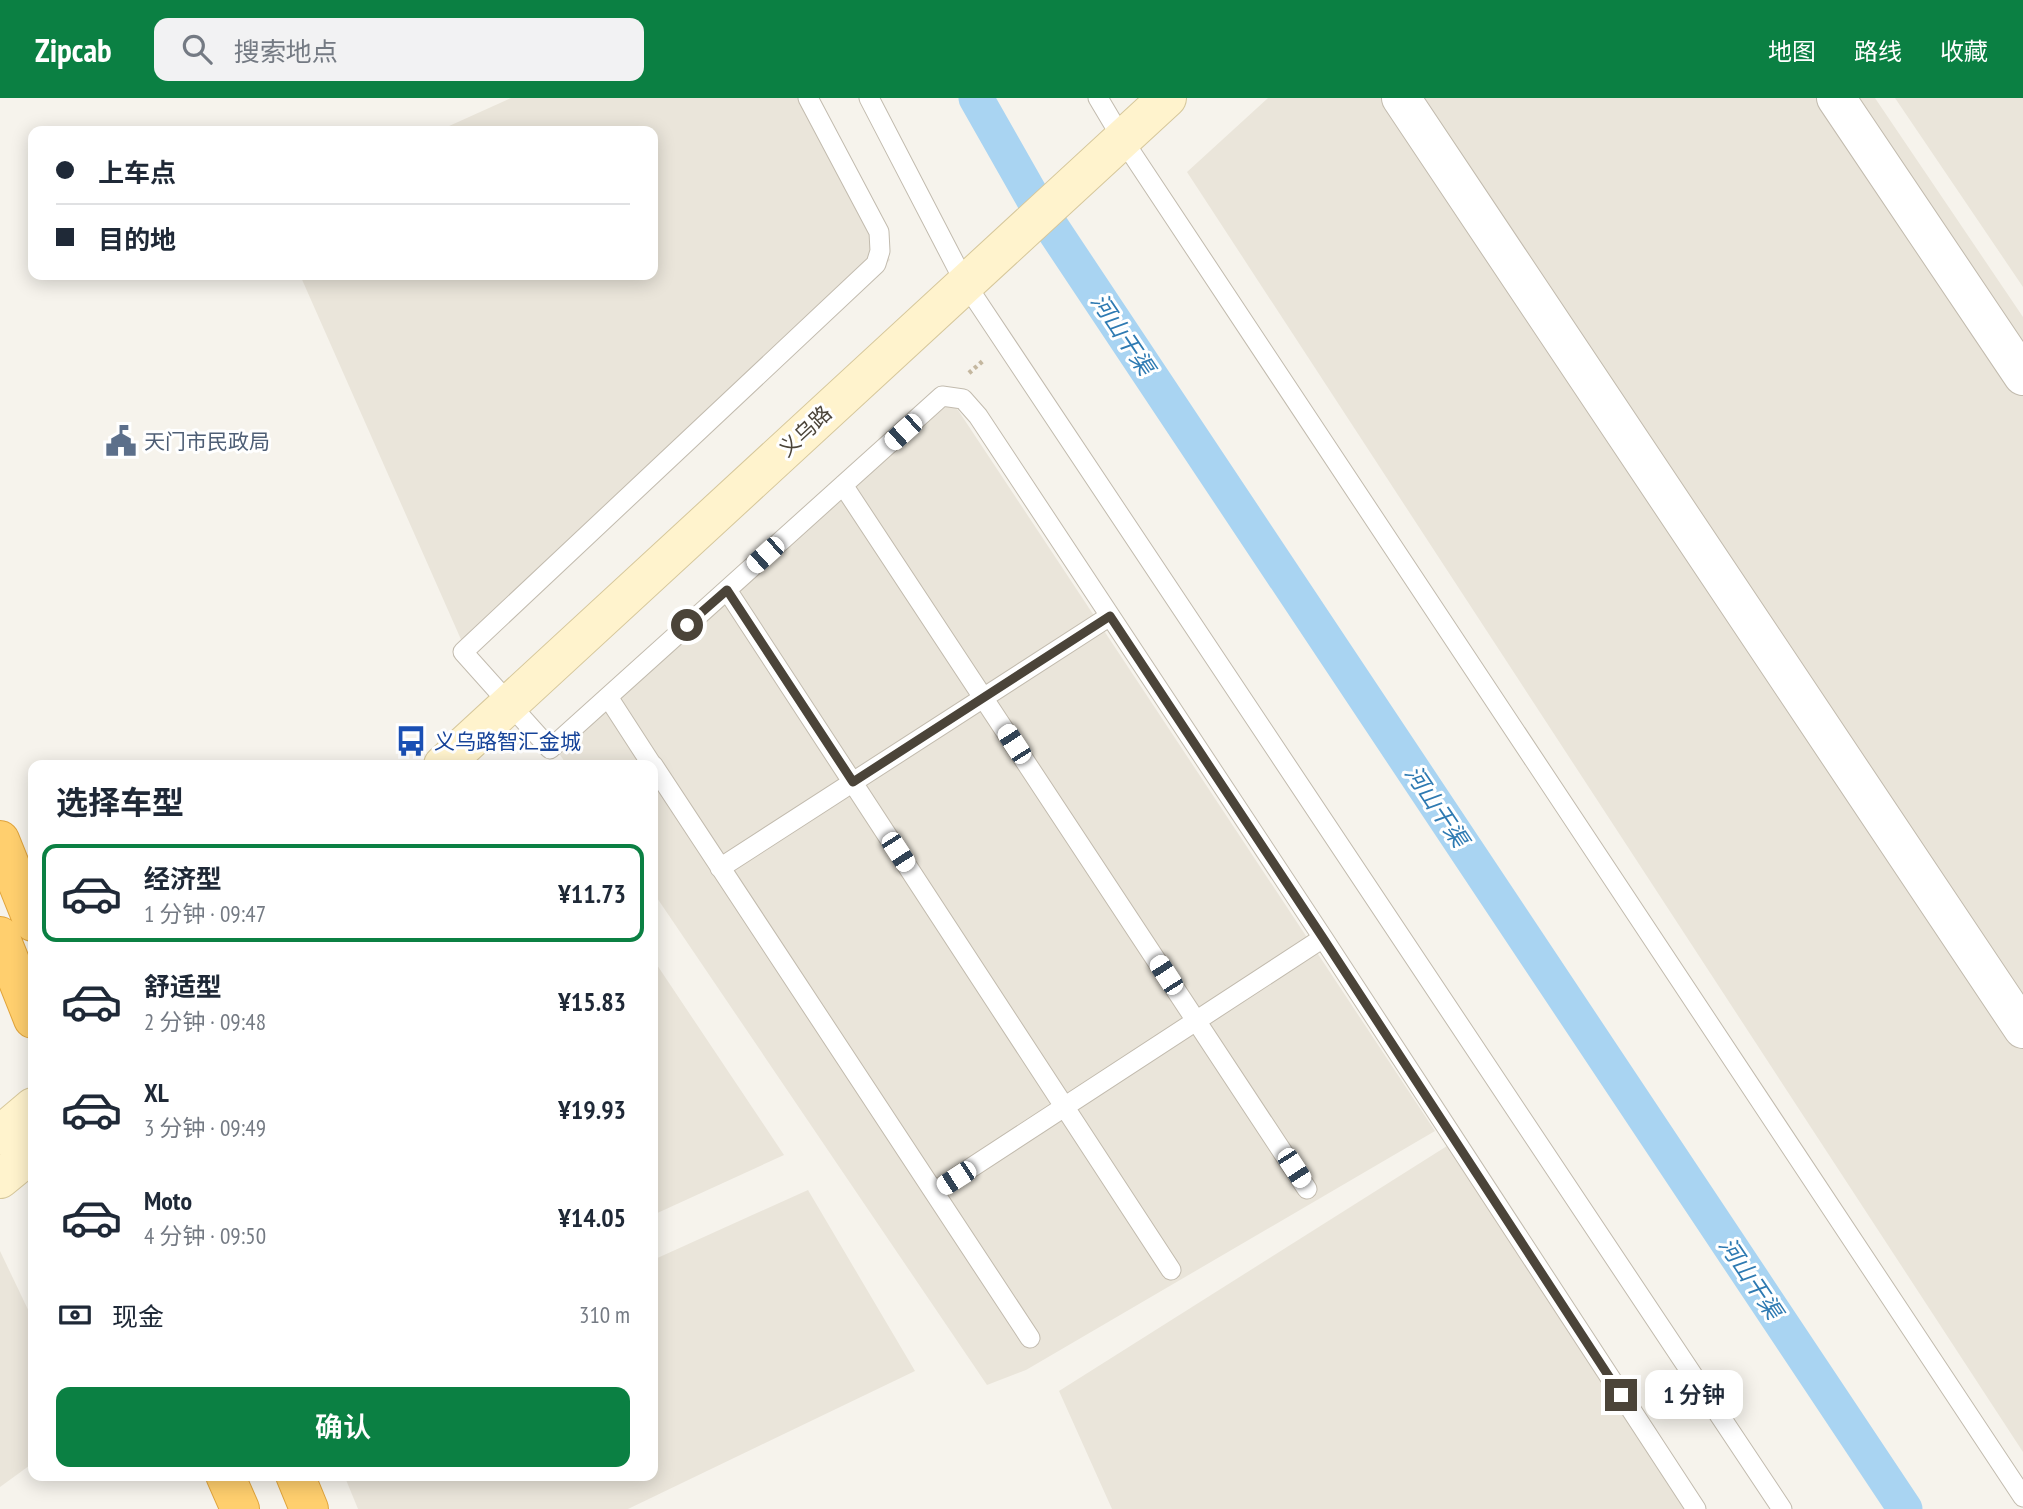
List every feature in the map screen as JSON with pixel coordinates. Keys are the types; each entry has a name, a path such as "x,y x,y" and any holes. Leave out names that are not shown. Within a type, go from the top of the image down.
{"highway":[{"path":"0,840 28,910"},
{"path":"0,936 28,1006"},
{"path":"206,1481 216,1509"},
{"path":"228,1481 240,1509"},
{"path":"270,1481 282,1509"},
{"path":"297,1481 309,1509"}],"main road":[{"name":"义乌路","path":"448,760 1167,98"},
{"path":"0,1135 28,1111"},
{"path":"0,1179 28,1156"}],"street":[{"path":"1401,98 2023,1029"},
{"path":"1836,98 2023,376"}],"lane":[{"path":"808,98 879,232 880,251 876,264 463,652 550,749 942,396 963,399 978,416 1323,938 1696,1509"},
{"path":"869,98 972,277 1005,342 1782,1509"},
{"path":"1098,98 1112,149 2023,1497"},
{"path":"843,485 1307,1189"},
{"path":"727,590 1171,1270"},
{"path":"720,867 1110,616"},
{"path":"608,697 650,760"},
{"path":"658,773 1030,1338"},
{"path":"934,1192 1323,938"}],"path":[{"path":"942,396 1005,342"}],"shaded area":[{"path":"511,98 803,98 890,260 463,644 302,280 658,280 658,126 449,126"},
{"path":"1268,98 1875,98 2023,317 2023,1452 1187,172"},
{"path":"1895,98 2023,98 2023,287"},
{"path":"952,401 1435,1131 1026,1370 987,1385 658,899 658,760 564,760 558,752"},
{"path":"658,966 784,1155 658,1213"},
{"path":"1447,1146 1684,1509 1112,1509 1059,1391"},
{"path":"808,1190 915,1371 628,1509 358,1509 346,1481 658,1481 658,1258"},
{"path":"0,1251 28,1310 28,1467 0,1487"}],"waterway":[{"name":"河山干渠","path":"976,98 1035,202 1905,1509"}],"place":[{"name":"天门市民政局","path":"121,441"},
{"name":"义乌路智汇金城","path":"411,741"}],"route":[{"path":"687,625 727,590 853,782 1110,616 1621,1395"}]}
